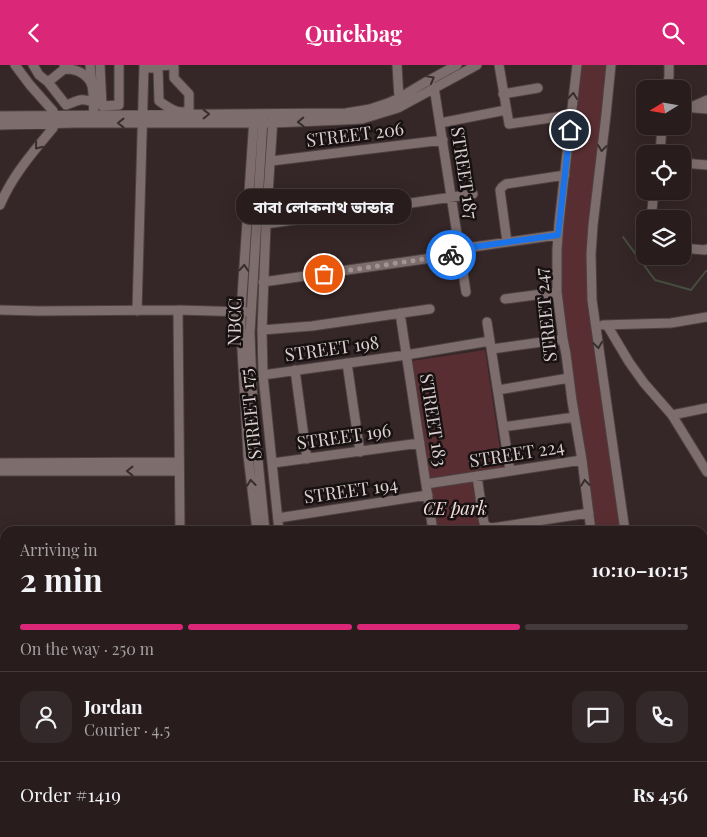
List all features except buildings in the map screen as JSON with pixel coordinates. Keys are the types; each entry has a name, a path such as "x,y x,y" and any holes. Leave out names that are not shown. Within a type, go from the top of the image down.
{"street":[{"path":"15,65 50,107 55,120"},
{"path":"33,65 39,75 48,82 66,105 80,99 93,102"},
{"path":"90,65 94,115"},
{"path":"100,65 102,106 116,115 142,119"},
{"path":"0,125 94,115 119,105 119,65"},
{"path":"137,311 144,67 158,68 159,66 172,65 174,67 174,78 189,94 189,110 179,113 159,101 158,68"},
{"path":"397,65 399,98"},
{"path":"263,118 346,113 370,109 399,98 458,65"},
{"path":"0,116 55,120 263,118 343,120 368,117 398,107 477,65"},
{"path":"499,65 509,124 571,115"},
{"name":"STREET 247","path":"577,65 558,235 557,292 590,526"},
{"path":"611,65 592,244 592,300 624,526"},
{"path":"668,80 669,65"},
{"path":"48,82 66,67 83,73 92,85"},
{"name":"STREET 187","path":"434,87 466,292"},
{"path":"503,94 538,88"},
{"path":"691,105 707,100"},
{"path":"116,105 116,115"},
{"path":"691,107 707,109"},
{"path":"440,123 506,110"},
{"name":"STREET 175","path":"263,118 270,161 263,282 262,375 279,526"},
{"name":"NBCC","path":"263,118 246,312 250,333 253,410 265,526"},
{"path":"0,205 18,172 55,120"},
{"name":"STREET 206","path":"270,161 443,140"},
{"path":"691,164 707,165"},
{"path":"507,242 500,190 502,187 506,184 565,175"},
{"path":"266,224 473,194"},
{"path":"263,282 558,235"},
{"path":"691,248 707,249"},
{"path":"505,299 557,292"},
{"path":"262,331 312,326 430,309"},
{"path":"0,310 246,312 241,331 248,456 256,526"},
{"path":"178,310 180,526"},
{"name":"STREET 183","path":"400,313 432,526"},
{"path":"596,325 671,323 707,317"},
{"path":"487,323 510,471"},
{"path":"607,325 644,383 672,415 707,472"},
{"name":"STREET 198","path":"262,375 406,355 563,339"},
{"path":"347,363 360,452"},
{"path":"295,370 307,459"},
{"path":"498,389 569,378"},
{"path":"672,415 707,408"},
{"path":"503,427 574,417"},
{"name":"STREET 196","path":"273,463 420,443"},
{"name":"STREET 224","path":"426,484 582,460"},
{"path":"0,463 179,466"},
{"path":"0,471 179,466"},
{"path":"477,476 483,519 486,526"},
{"name":"STREET 194","path":"278,518 428,495"},
{"path":"505,526 588,513"}],"green space":[{"path":"582,65 606,65 590,316 620,526 594,526 562,297 561,260 565,202"},
{"path":"485,350 503,469 430,480 412,361"},
{"name":"CE park","path":"472,480 479,526 437,526 431,486"}],"waterway":[{"path":"623,237 655,280 691,290 707,271"}],"way so far":[{"path":"324,274 451,255"}],"place":[{"name":"বাবা লোকনাথ ভান্ডার","path":"324,274"}],"route":[{"path":"451,255 460,254 459,249 558,235 570,130"}]}
